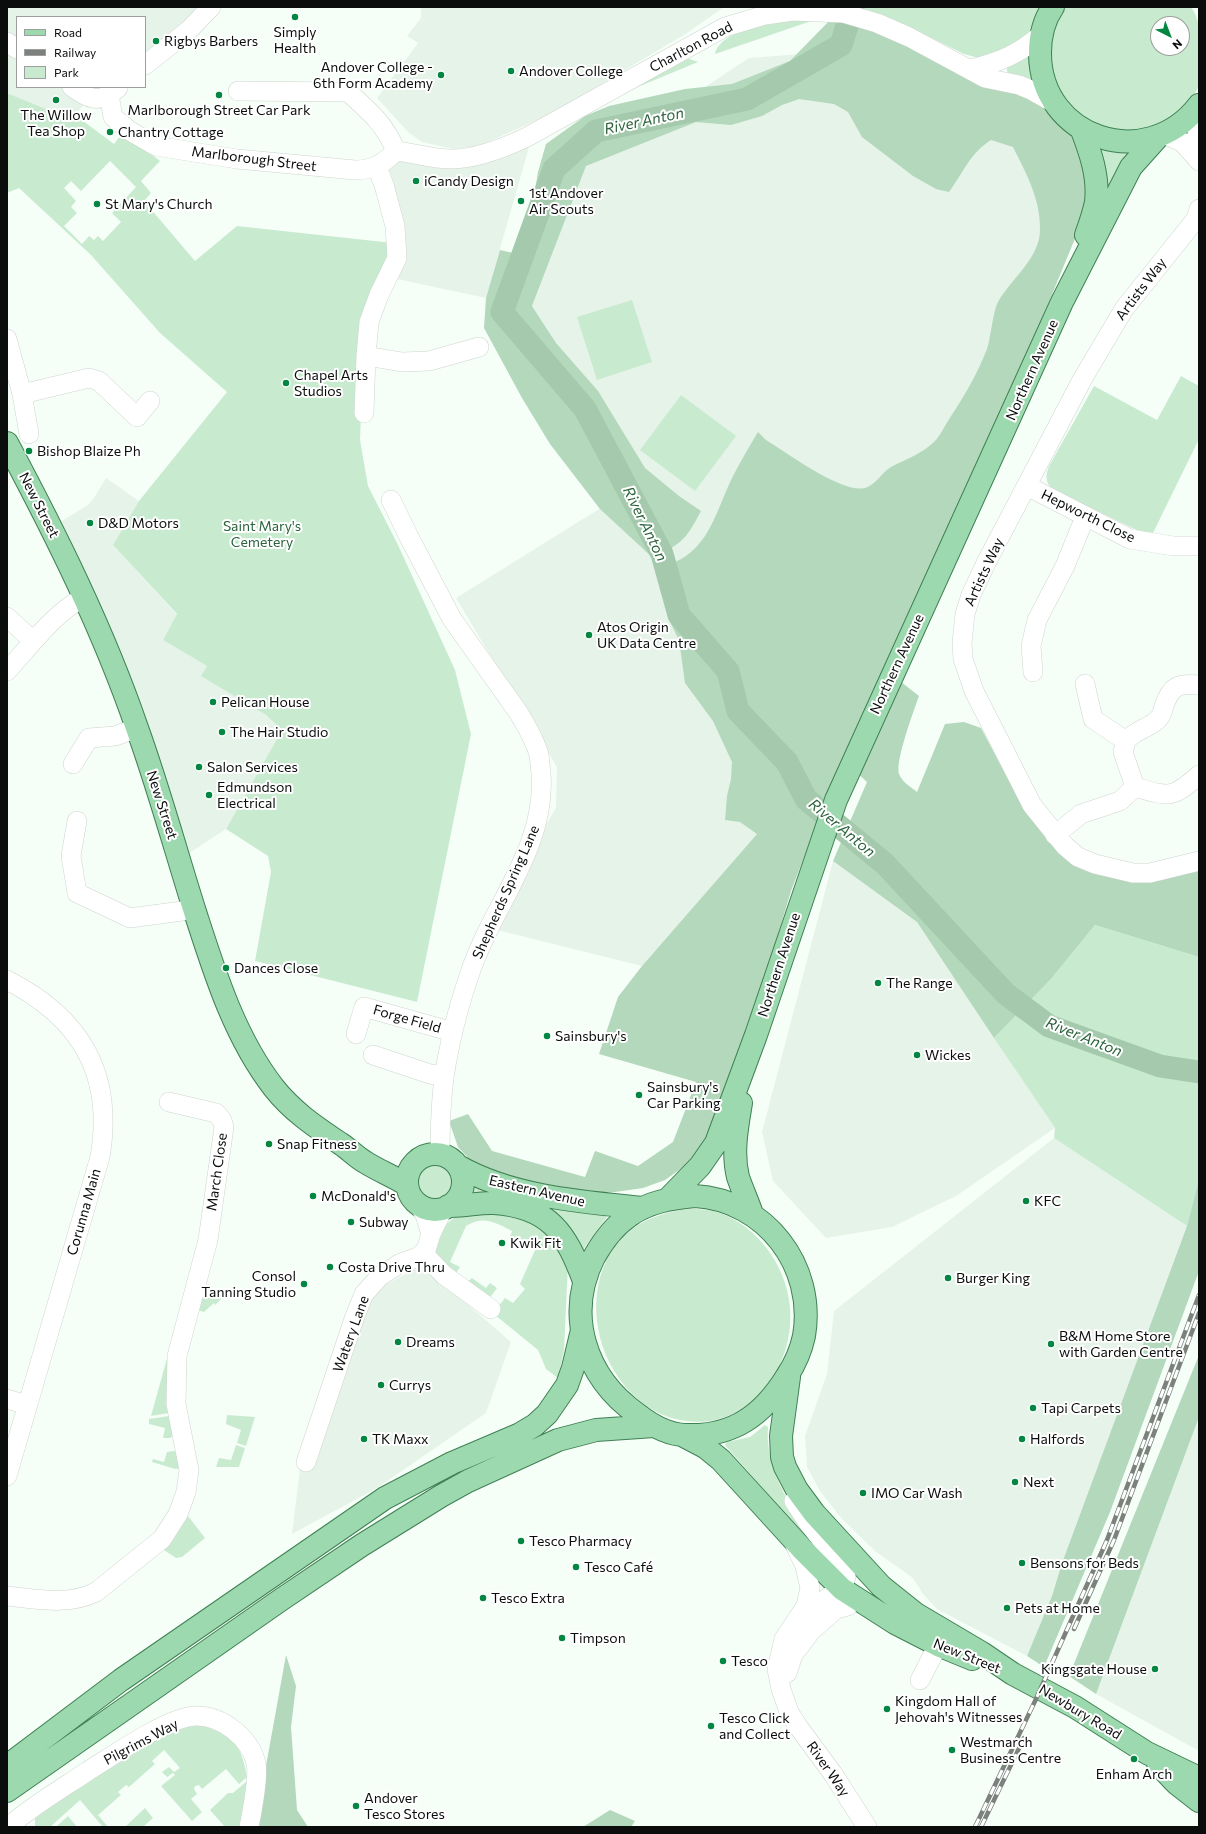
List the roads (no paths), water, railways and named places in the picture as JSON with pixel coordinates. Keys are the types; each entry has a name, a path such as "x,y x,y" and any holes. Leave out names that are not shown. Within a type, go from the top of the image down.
{"main road":[{"path":"1051,9 1042,34 1040,47 1041,68 1045,85 1056,104 1081,128 1098,136 1113,140 1136,142 1160,136 1184,121 1198,106"},
{"name":"Northern Avenue","path":"1062,302 1096,202 1096,182 1092,161 1081,128"},
{"name":"Northern Avenue","path":"667,1200 700,1166 716,1143 756,1036 836,800 1062,302 1131,168 1160,136"},
{"name":"New Street","path":"7,443 84,597 111,658 137,728 225,999 244,1041 261,1071 290,1106 309,1122 364,1162 393,1176 407,1185 410,1196 420,1205"},
{"name":"Northern Avenue","path":"752,1214 738,1176 736,1132 756,1036"},
{"name":"New Street","path":"341,1144 385,1158 407,1161 417,1160 432,1154 440,1154"},
{"path":"420,1205 431,1209 445,1207 454,1202 462,1188 463,1180 458,1166 447,1156 440,1154"},
{"path":"407,1185 409,1171 417,1160"},
{"name":"Eastern Avenue","path":"458,1166 489,1181 565,1200 589,1204 643,1208"},
{"path":"694,1196 713,1198 732,1204 752,1214 766,1225 788,1251 794,1262 801,1287 805,1314 804,1337 800,1349 790,1370 768,1403 747,1420 724,1431 684,1436 664,1431 654,1426 629,1409 609,1389 594,1364 582,1330 580,1306 584,1281 596,1253 612,1231 630,1215 643,1208 667,1200 694,1196"},
{"name":"Eastern Avenue","path":"445,1207 461,1207 494,1203 521,1208 543,1217 557,1228 569,1245 584,1281"},
{"path":"7,1766 121,1680 385,1498 452,1463 535,1426 547,1414 567,1385 573,1368 582,1330"},
{"name":"New Street","path":"790,1370 780,1436 782,1457 797,1490 814,1513 866,1571 891,1595 916,1614 982,1653 1013,1674"},
{"path":"7,1791 282,1599 362,1545 440,1496 476,1477 558,1440 596,1430 654,1426"},
{"name":"New Street","path":"684,1436 704,1447 721,1460 789,1535 839,1599 864,1604 895,1623 938,1645 978,1662 1013,1674"},
{"path":"839,1599 866,1571"},
{"name":"Newbury Road","path":"1013,1674 1074,1707 1147,1753 1199,1778"},
{"name":"Newbury Road","path":"1147,1753 1176,1783 1199,1801"}],"street":[{"path":"146,64 189,30 210,8"},
{"name":"Charlton Road","path":"396,151 450,159 494,151 516,143 698,41 738,22 765,15 794,11 852,15 893,29 985,78 1031,90 1056,104"},
{"path":"971,70 1003,61 1020,51 1042,34"},
{"path":"7,42 16,48"},
{"path":"73,88 88,98 99,99 114,91"},
{"name":"Marlborough Street","path":"114,91 113,117 130,131 160,151 355,170 364,170 377,167"},
{"path":"238,92 348,92 370,112 385,129 396,151 386,161 377,167 384,185 395,226 396,258 379,295 370,322 366,356 364,413"},
{"path":"1198,106 1196,135 1199,154"},
{"path":"1160,136 1182,142 1199,161"},
{"name":"Artists Way","path":"1198,216 1124,309 1107,335 1083,378 971,595 965,614 962,632 963,659 974,691 1028,798 1055,835 1078,857 1095,864 1133,873 1150,873 1199,861"},
{"path":"7,339 22,394 29,434"},
{"path":"366,356 402,362 429,362 478,346"},
{"path":"22,394 89,378 99,381 134,422 150,401"},
{"name":"Hepworth Close","path":"1027,486 1130,539 1173,546 1199,546"},
{"name":"Shepherds Spring Lane","path":"391,500 415,551 452,619 527,727 539,757 542,787 539,818 529,848 470,972 452,1032 444,1076 440,1154"},
{"path":"1033,672 1031,646 1037,620 1065,566 1085,517"},
{"path":"7,671 33,641 71,605 84,597"},
{"path":"7,617 33,641"},
{"path":"1085,684 1093,719 1126,741"},
{"path":"1135,788 1123,752 1126,741 1130,736 1159,718 1168,694 1172,689 1179,685 1199,685"},
{"path":"73,764 89,738 114,736 137,728"},
{"path":"1135,788 1162,794 1172,794 1180,791 1199,775"},
{"path":"1055,835 1081,814 1120,801 1135,788"},
{"path":"77,820 71,856 77,893 130,918 182,911 194,907"},
{"name":"Corunna Main","path":"7,980 28,991 45,1003 65,1021 76,1035 86,1050 94,1068 101,1089 104,1117 100,1157 7,1476"},
{"name":"Forge Field","path":"356,1034 364,1007 452,1032"},
{"path":"373,1055 430,1074 444,1076"},
{"name":"March Close","path":"7,1596 64,1601 86,1597 108,1583 162,1539 172,1525 186,1492 189,1470 176,1404 177,1356 208,1240 224,1127 222,1120 216,1113 169,1102"},
{"path":"420,1205 431,1234"},
{"path":"445,1207 423,1253 444,1275 491,1309"},
{"name":"Watery Lane","path":"306,1462 355,1316 364,1294 380,1276 390,1269 412,1260 423,1253"},
{"path":"7,1399 27,1405"},
{"path":"781,1689 790,1662 798,1646 839,1599 846,1577 846,1572 807,1521 795,1502 791,1492 790,1476"},
{"name":"River Way","path":"789,1535 805,1566 810,1588 806,1606 784,1639 777,1669 781,1689 797,1725 833,1774 867,1827"},
{"name":"River Way","path":"782,1652 812,1611 832,1594 839,1599"},
{"path":"920,1680 938,1645"},
{"name":"Pilgrims Way","path":"16,1824 128,1746 175,1721 195,1716 212,1718 227,1725 239,1735 248,1747 256,1763 255,1788 249,1827"}],"waterway":[{"name":"River Anton","path":"853,7 841,45 747,99 596,131 554,169 502,312 585,409 662,554 679,615 728,671 738,711 787,762 806,799 885,864 1006,994 1049,1026 1160,1066 1199,1072"}],"railway":[{"path":"975,1827 1036,1699 1107,1540 1199,1295"},
{"path":"1074,1629 1114,1540 1199,1313"},
{"path":"981,1827 1024,1738"}],"place":[{"name":"Simply Health","path":"295,17"},
{"name":"Rigbys Barbers","path":"156,41"},
{"name":"Andover College","path":"511,71"},
{"name":"Andover College - 6th Form Academy","path":"441,75"},
{"name":"Marlborough Street Car Park","path":"219,95"},
{"name":"The Willow Tea Shop","path":"56,100"},
{"name":"Chantry Cottage","path":"110,132"},
{"name":"iCandy Design","path":"416,181"},
{"name":"1st Andover Air Scouts","path":"521,201"},
{"name":"St Mary's Church","path":"97,204"},
{"name":"Chapel Arts Studios","path":"286,383"},
{"name":"Bishop Blaize Ph","path":"29,451"},
{"name":"D&D Motors","path":"90,523"},
{"name":"Atos Origin UK Data Centre","path":"589,635"},
{"name":"Pelican House","path":"213,702"},
{"name":"The Hair Studio","path":"222,732"},
{"name":"Salon Services","path":"199,767"},
{"name":"Edmundson Electrical","path":"209,795"},
{"name":"Dances Close","path":"226,968"},
{"name":"The Range","path":"878,983"},
{"name":"Sainsbury's","path":"547,1036"},
{"name":"Wickes","path":"917,1055"},
{"name":"Sainsbury's Car Parking","path":"639,1095"},
{"name":"Snap Fitness","path":"269,1144"},
{"name":"McDonald's","path":"313,1196"},
{"name":"KFC","path":"1026,1201"},
{"name":"Subway","path":"351,1222"},
{"name":"Kwik Fit","path":"502,1243"},
{"name":"Costa Drive Thru","path":"330,1267"},
{"name":"Burger King","path":"948,1278"},
{"name":"Consol Tanning Studio","path":"304,1284"},
{"name":"Dreams","path":"398,1342"},
{"name":"B&M Home Store with Garden Centre","path":"1051,1344"},
{"name":"Currys","path":"381,1385"},
{"name":"Tapi Carpets","path":"1033,1408"},
{"name":"TK Maxx","path":"364,1439"},
{"name":"Halfords","path":"1022,1439"},
{"name":"Next","path":"1015,1482"},
{"name":"IMO Car Wash","path":"863,1493"},
{"name":"Tesco Pharmacy","path":"521,1541"},
{"name":"Bensons for Beds","path":"1022,1563"},
{"name":"Tesco Café","path":"576,1567"},
{"name":"Tesco Extra","path":"483,1598"},
{"name":"Pets at Home","path":"1007,1608"},
{"name":"Timpson","path":"562,1638"},
{"name":"Tesco","path":"723,1661"},
{"name":"Kingsgate House","path":"1155,1669"},
{"name":"Kingdom Hall of Jehovah's Witnesses","path":"887,1709"},
{"name":"Tesco Click and Collect","path":"711,1726"},
{"name":"Westmarch Business Centre","path":"952,1750"},
{"name":"Enham Arch","path":"1134,1759"},
{"name":"Andover Tesco Stores","path":"356,1806"}],"park label":[{"name":"Saint Mary's Cemetery","path":"262,534"}]}
